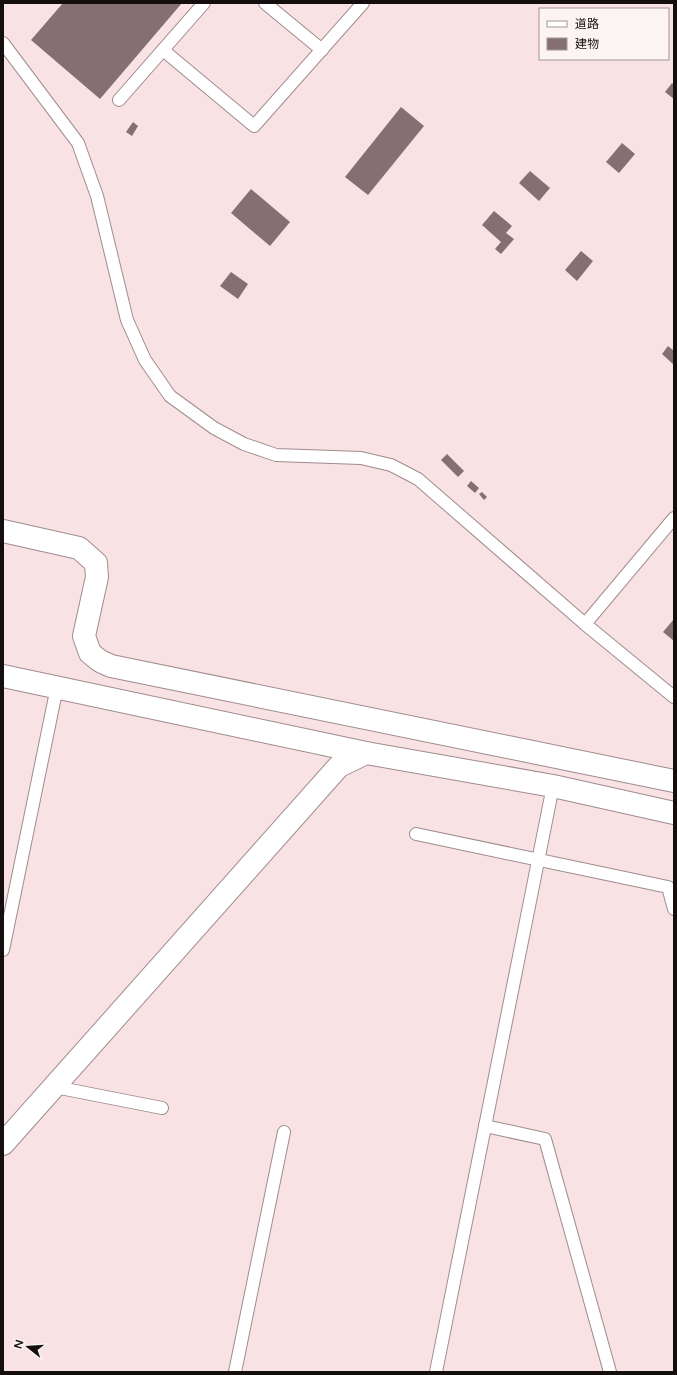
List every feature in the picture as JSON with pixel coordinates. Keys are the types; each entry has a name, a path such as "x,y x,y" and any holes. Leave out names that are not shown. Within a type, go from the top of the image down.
{"street":[{"path":"3,531 79,548 96,564 97,577 84,636 90,653 100,661 111,666 674,781"},
{"path":"3,676 366,753 553,786 674,813"},
{"path":"3,1144 339,766 366,753"}],"lane":[{"path":"119,100 204,3"},
{"path":"265,3 322,50"},
{"path":"162,50 254,126 363,3"},
{"path":"3,43 78,143 97,196 127,320 146,360 170,396 214,428 250,446 276,455 361,458 391,465 418,479 585,624 674,697"},
{"path":"585,624 674,518"},
{"path":"3,950 57,687"},
{"path":"436,1372 553,786"},
{"path":"416,834 668,887 674,909"},
{"path":"55,1087 162,1108"},
{"path":"485,1126 545,1138 610,1372"},
{"path":"235,1372 284,1132"}],"building":[{"path":"63,3 182,3 100,99 31,40"},
{"path":"672,83 674,85 674,99 665,92"},
{"path":"401,107 424,126 368,195 345,177"},
{"path":"133,122 138,126 132,136 126,132"},
{"path":"622,143 635,154 619,173 606,162"},
{"path":"530,171 550,188 539,201 519,183"},
{"path":"251,189 290,222 270,246 231,213"},
{"path":"494,211 512,226 506,233 514,239 501,254 495,249 501,242 482,225"},
{"path":"581,251 593,261 577,281 565,270"},
{"path":"231,272 248,284 238,299 220,286"},
{"path":"668,346 674,351 674,365 662,354"},
{"path":"447,454 464,471 458,477 441,460"},
{"path":"471,481 479,488 475,493 467,486"},
{"path":"482,492 487,497 484,500 479,494"},
{"path":"674,619 674,641 663,632"}]}
